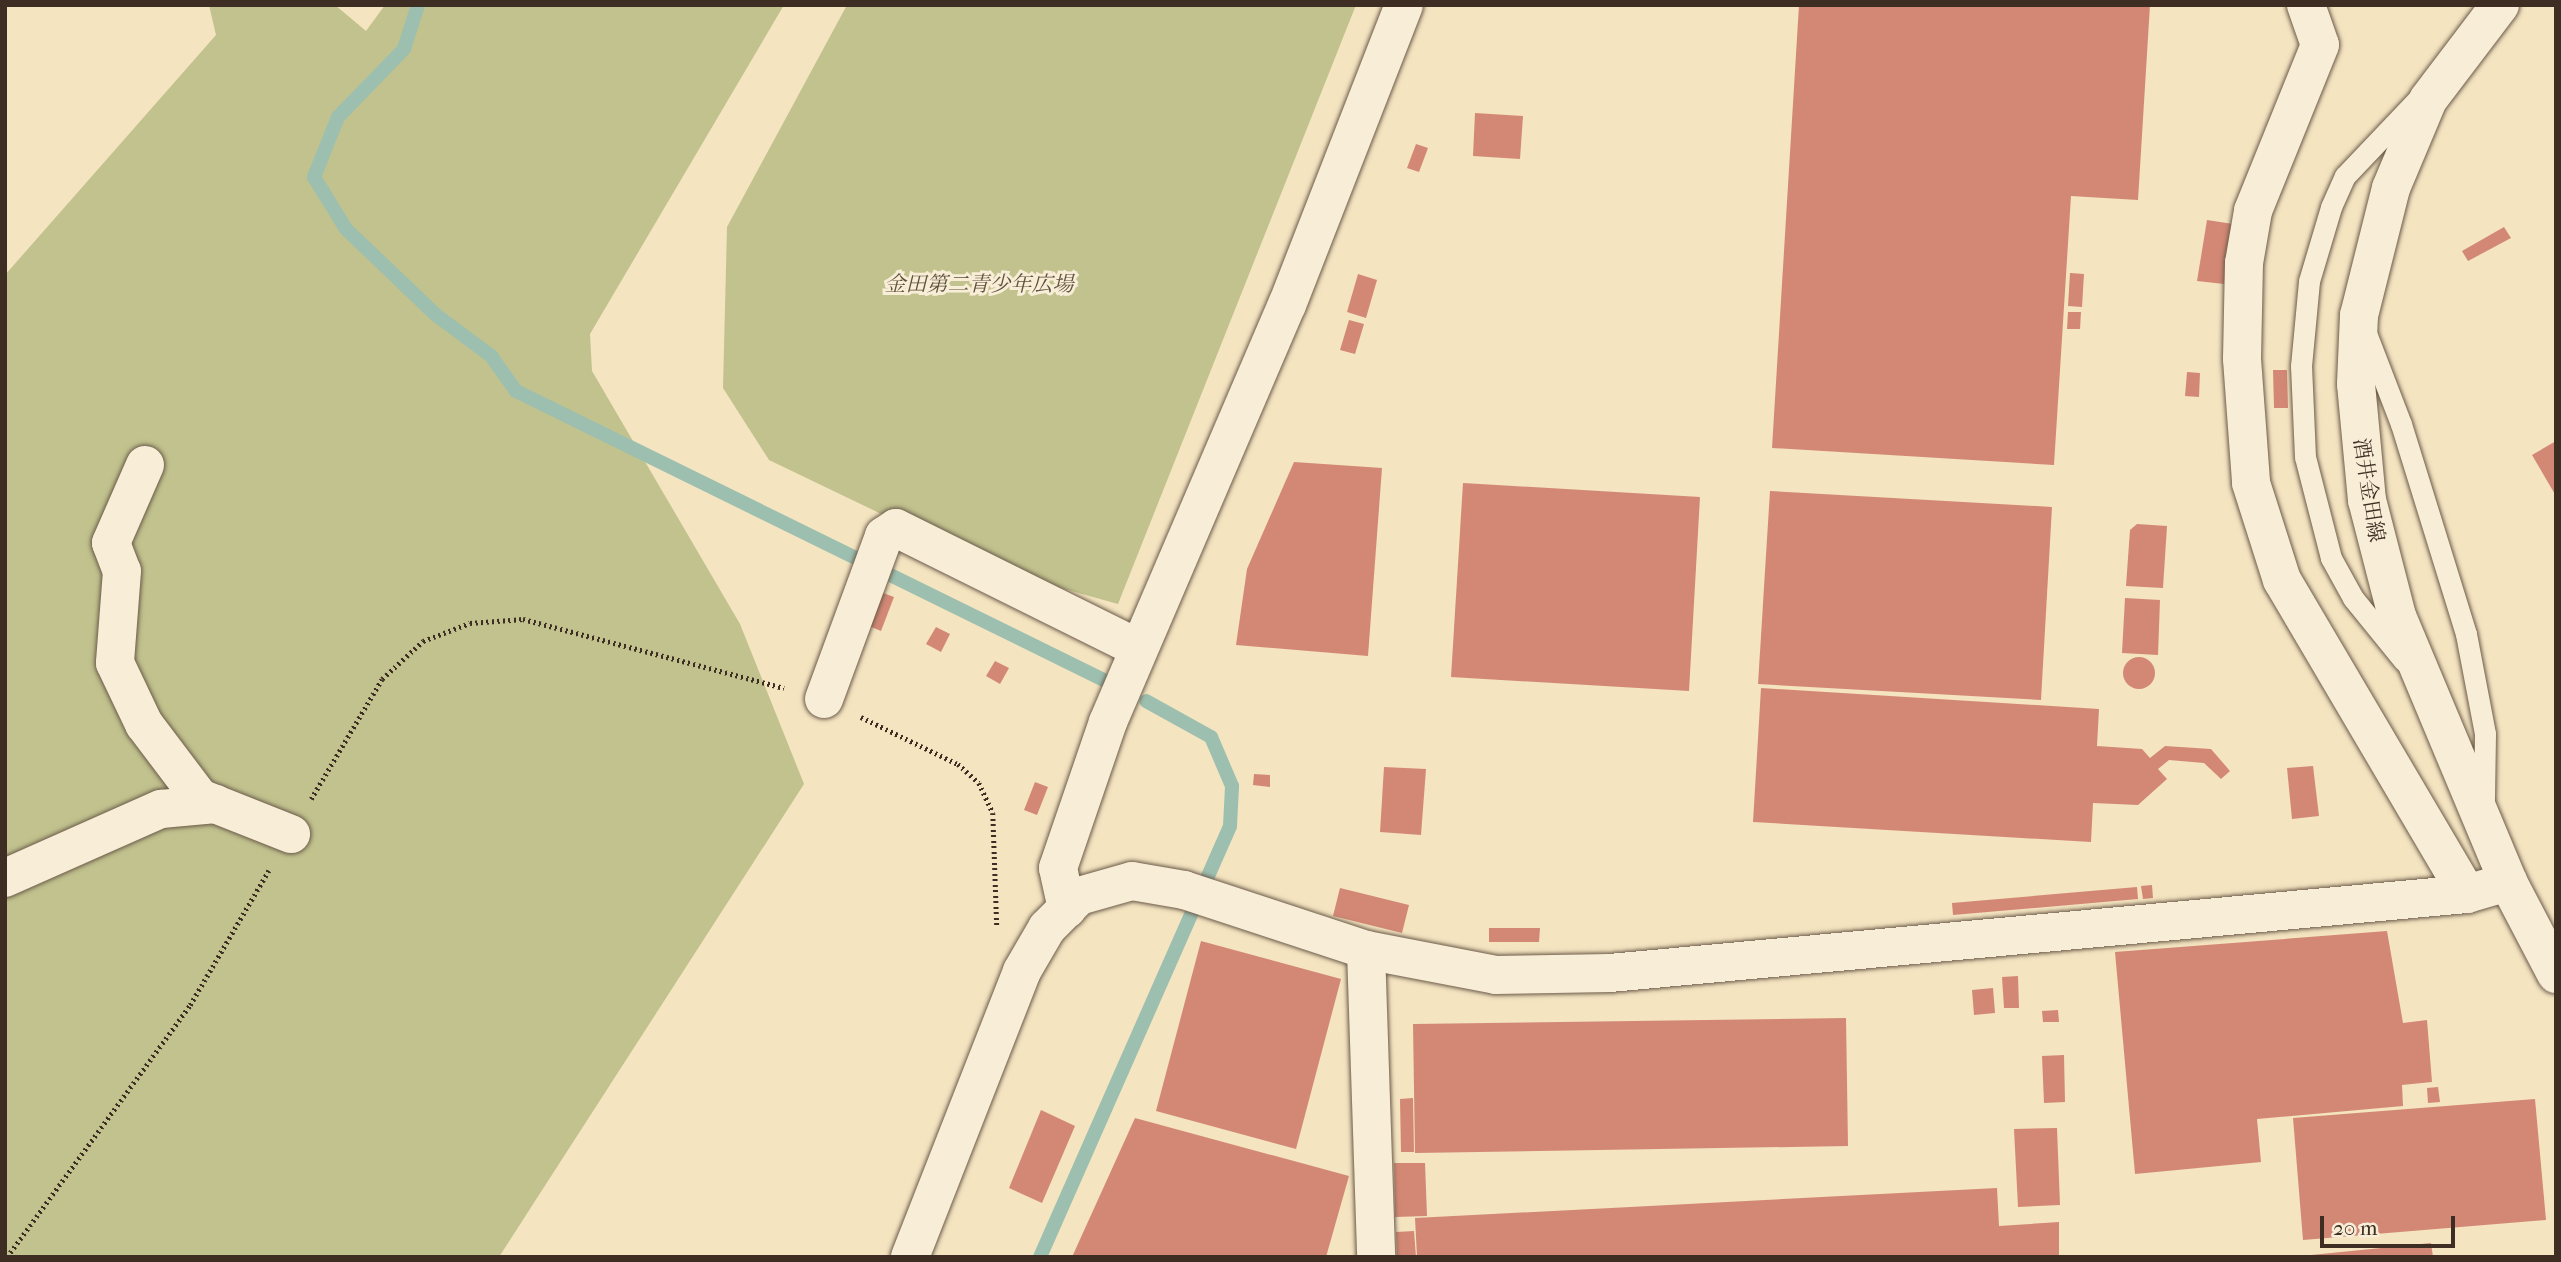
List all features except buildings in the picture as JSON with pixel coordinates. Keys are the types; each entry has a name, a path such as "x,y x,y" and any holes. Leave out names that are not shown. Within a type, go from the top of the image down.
{"street":[{"path":"1067,909 1058,868 1138,648 1287,305 1404,5"},
{"path":"2306,5 2320,45 2253,211 2244,263 2242,359 2251,483 2282,580 2467,894"},
{"name":"酒井金田線","path":"2500,5 2446,70 2384,208 2359,315 2356,384 2367,500 2397,616 2424,687 2508,882 2556,974"},
{"path":"145,465 111,543 122,571 115,663 144,724 200,798 290,834"},
{"path":"824,699 884,536 896,528 1138,648"},
{"path":"5,877 54,861 106,828 150,813 216,804"},
{"path":"910,1257 1026,966 1079,896 1132,881 1197,894 1366,950 1496,975 1610,973 2467,894 2508,882"},
{"path":"1366,950 1376,1257"}],"lane":[{"path":"2424,687 2353,598 2332,558 2305,457 2301,366 2308,281 2345,176 2446,70"},
{"path":"2359,315 2402,424 2466,634 2485,734 2483,823"}],"path":[{"path":"6,1257 190,1005 382,679 423,642 470,623 523,619 824,699 958,764 979,783 993,813 997,928 1026,966"}],"green space":[{"path":"209,5 335,5 366,31 385,5 784,5 590,334 592,371 740,624 804,784 499,1257 5,1257 5,275 216,35"},
{"name":"金田第二青少年広場","path":"847,5 1356,5 1118,604 1000,571 769,460 723,388 727,227"}],"waterway":[{"path":"418,5 404,49 338,117 314,177 346,229 436,315 491,356 516,391 1108,682"},
{"path":"1040,1257 1230,826 1232,786 1211,737 1146,701"}]}
